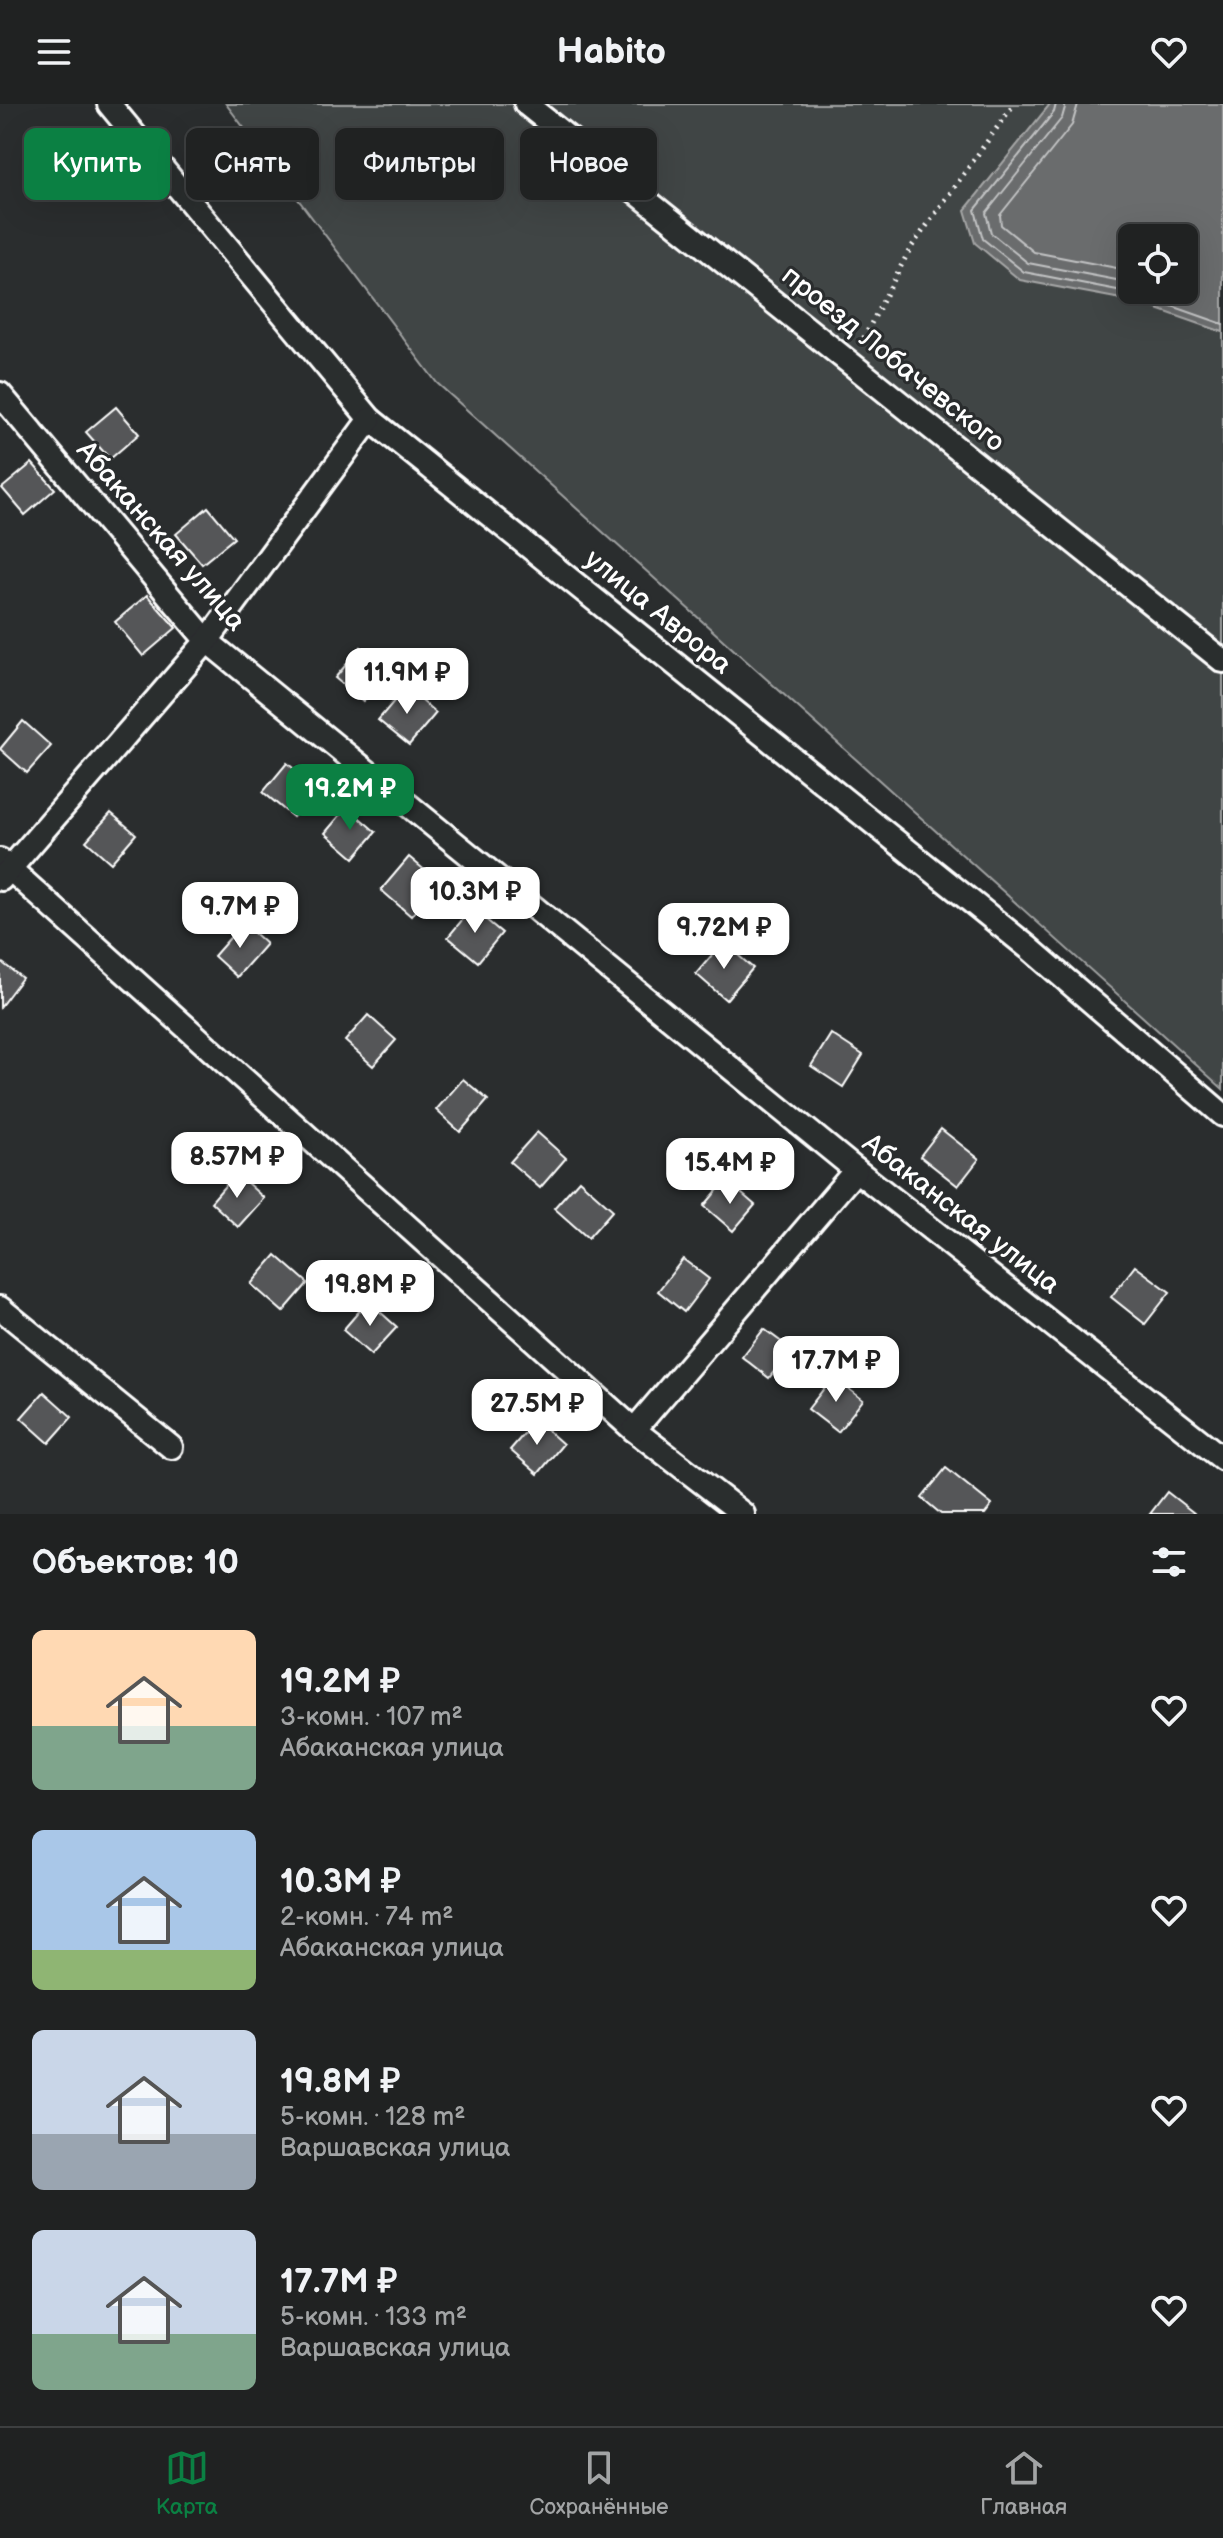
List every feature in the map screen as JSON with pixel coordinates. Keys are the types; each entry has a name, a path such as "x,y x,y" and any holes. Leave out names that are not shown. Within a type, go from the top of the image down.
{"street":[{"name":"улица Аврора","path":"109,104 370,419 1029,948 1223,1115"},
{"name":"проезд Лобачевского","path":"526,104 1223,661"},
{"name":"Абаканская улица","path":"0,394 207,641 856,1170 1223,1459"},
{"path":"370,419 207,641 3,869 634,1430 743,1514"},
{"path":"634,1430 856,1170"},
{"path":"0,1308 171,1447"}],"path":[{"path":"851,363 910,249 1014,104"}],"shaded area":[{"path":"226,104 1223,104 1223,1089 437,383 299,200 319,200 319,128 244,128"}],"water":[{"path":"1050,104 1223,104 1223,332 1143,304 1198,304 1198,224 1118,224 1118,298 1020,280 975,243 965,210"}],"building":[{"path":"116,407 139,434 110,459 86,432"},
{"path":"32,463 55,489 25,515 2,488"},
{"path":"208,507 234,538 202,564 176,534"},
{"path":"147,595 176,628 143,656 115,622"},
{"path":"361,647 389,671 363,702 335,678"},
{"path":"406,687 436,713 409,745 378,720"},
{"path":"23,721 51,746 27,773 0,749"},
{"path":"287,763 318,789 293,817 263,792"},
{"path":"347,807 376,832 354,858 325,833"},
{"path":"111,813 136,834 111,863 86,841"},
{"path":"409,857 440,883 411,916 381,890"},
{"path":"472,908 502,933 478,962 448,937"},
{"path":"243,923 266,944 237,977 214,956"},
{"path":"723,942 753,968 726,1000 696,974"},
{"path":"0,961 22,978 0,1007"},
{"path":"368,1015 396,1040 373,1066 345,1041"},
{"path":"831,1034 863,1055 843,1087 811,1066"},
{"path":"463,1079 488,1100 460,1132 436,1110"},
{"path":"941,1129 979,1159 958,1186 920,1156"},
{"path":"537,1132 566,1158 540,1188 510,1162"},
{"path":"236,1173 264,1198 238,1227 211,1202"},
{"path":"579,1180 613,1210 588,1238 554,1208"},
{"path":"726,1180 755,1205 733,1231 704,1206"},
{"path":"276,1255 308,1283 283,1312 251,1284"},
{"path":"683,1259 709,1279 684,1312 658,1291"},
{"path":"1135,1266 1170,1292 1145,1324 1111,1297"},
{"path":"368,1301 397,1327 371,1355 343,1330"},
{"path":"764,1329 791,1349 769,1378 742,1357"},
{"path":"833,1377 863,1400 838,1432 808,1409"},
{"path":"44,1392 72,1417 49,1443 21,1418"},
{"path":"536,1420 563,1444 538,1474 510,1450"},
{"path":"946,1468 992,1505 985,1514 941,1514 922,1498"},
{"path":"1167,1492 1194,1513 1150,1514"}]}
